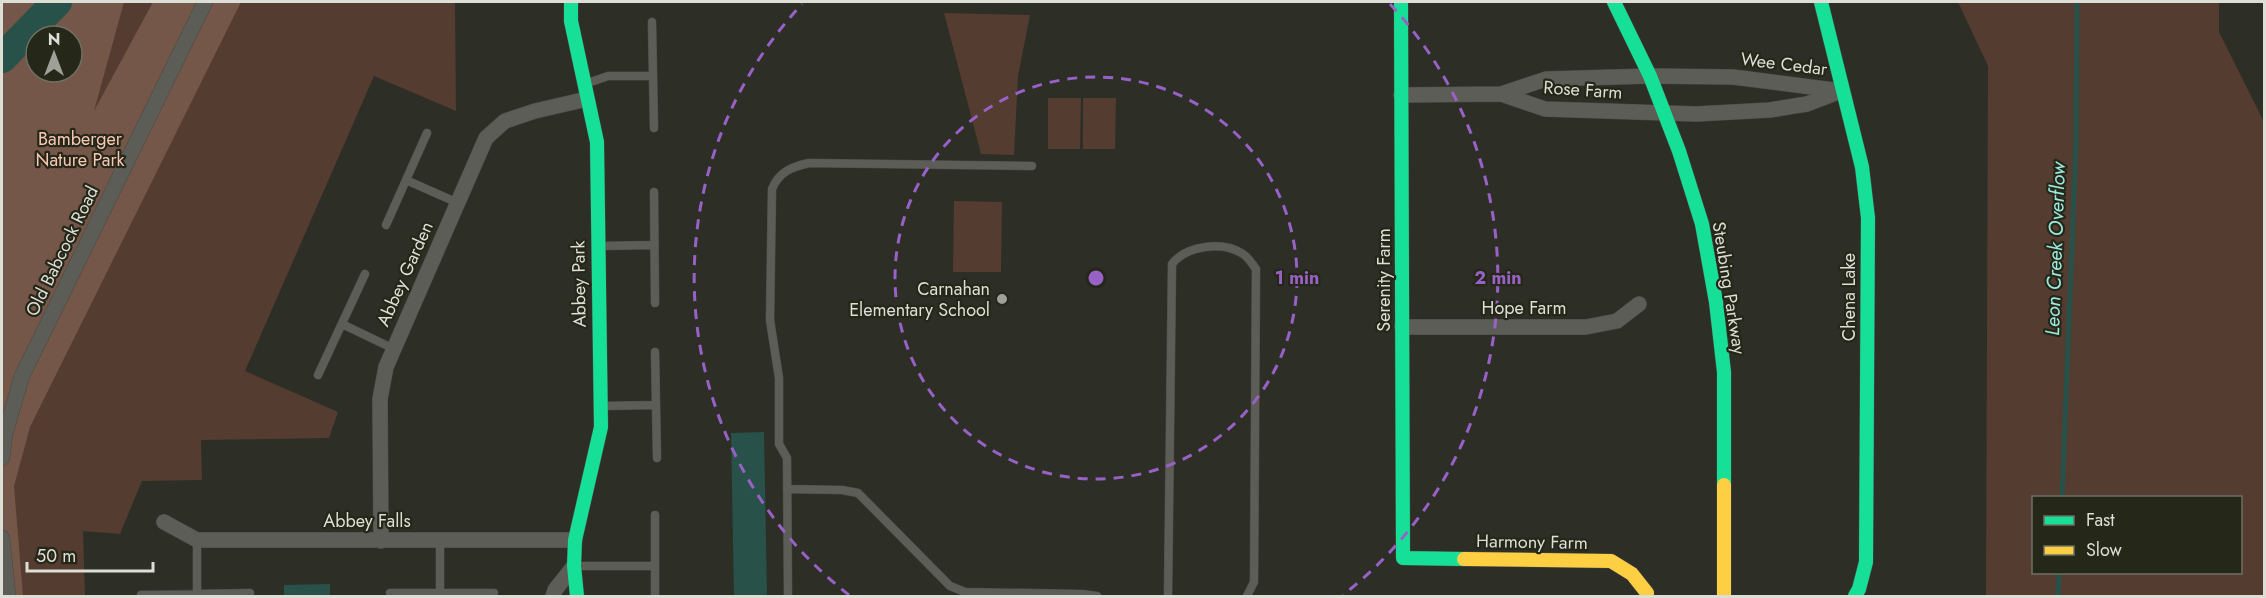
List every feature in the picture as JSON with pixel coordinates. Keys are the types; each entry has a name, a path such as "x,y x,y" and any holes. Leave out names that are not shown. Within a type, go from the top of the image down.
{"street":[{"name":"Old Babcock Road","path":"2,458 5,435 22,376 205,2"},
{"name":"Abbey Park","path":"571,2 571,21 597,142 600,406 600,427 575,540 574,566 577,597"},
{"name":"Serenity Farm","path":"1401,2 1403,558"},
{"name":"Steubing Parkway","path":"1614,2 1650,76 1702,224 1716,302 1724,372 1724,597"},
{"name":"Chena Lake","path":"1821,2 1862,167 1868,218 1866,562 1856,597"},
{"name":"Rose Farm","path":"1401,95 1501,94 1546,79 1650,76"},
{"name":"Wee Cedar","path":"1650,76 1733,77 1842,91"},
{"name":"Wee Cedar","path":"1665,114 1770,110 1807,104 1842,91"},
{"name":"Abbey Garden","path":"381,541 380,399 386,367 486,138 506,121 586,92"},
{"name":"Rose Farm","path":"1501,94 1545,109 1665,114"},
{"name":"Hope Farm","path":"1402,327 1586,327 1617,321 1639,304"},
{"name":"Abbey Falls","path":"164,522 197,540 575,540"},
{"path":"2,538 8,597"},
{"name":"Harmony Farm","path":"1403,558 1611,561 1627,567 1647,593"},
{"path":"553,597 555,590 574,566"}],"lane":[{"path":"652,22 654,128"},
{"path":"586,92 608,76 653,76"},
{"path":"386,225 427,132"},
{"path":"788,597 787,458 779,444 779,378 770,320 772,189 775,181 783,172 809,163 1032,166"},
{"path":"406,180 458,202"},
{"path":"654,192 655,303"},
{"path":"598,246 654,245"},
{"path":"1168,597 1172,264 1179,254 1196,248 1231,248 1246,255 1256,269 1254,582 1247,597"},
{"path":"318,375 365,274"},
{"path":"342,324 394,349"},
{"path":"655,352 657,458"},
{"path":"600,406 656,405"},
{"path":"787,489 842,490 858,493 950,586 965,592 1083,594 1097,597"},
{"path":"655,515 655,597"},
{"path":"197,540 197,594"},
{"path":"440,541 440,593"},
{"path":"574,566 655,566"},
{"path":"141,595 250,593"},
{"path":"390,593 494,593"}],"green space":[{"path":"2,2 455,2 456,111 374,76 245,371 338,412 329,438 201,440 202,480 142,481 120,534 83,531 85,596 2,596"},
{"name":"Bamberger Nature Park","path":"2,2 124,2 94,111 153,2 241,2 30,427 14,486 23,596 2,596"},
{"path":"1958,2 2219,2 2219,32 2264,122 2264,596 1986,596 1988,66"},
{"path":"944,13 1030,15 1018,76 1014,155 981,154"},
{"path":"1048,98 1081,98 1080,149 1048,149"},
{"path":"1083,98 1116,98 1115,149 1083,149"},
{"path":"954,201 1002,202 1001,272 953,272"}],"water":[{"path":"764,432 767,595 734,596 731,433"},
{"path":"330,584 330,596 284,596 284,585"}],"waterway":[{"path":"2,58 57,2"},
{"name":"Leon Creek Overflow","path":"2062,496 2076,142 2077,2"},
{"name":"Leon Creek Overflow","path":"2058,596 2059,574"}],"traffic: fast":[{"path":"571,2 571,21 597,142 601,427 575,540 574,566 577,596"},
{"path":"1401,2 1403,558 1464,559"},
{"path":"1614,2 1650,76 1679,151 1702,224 1716,302 1724,372 1724,485"},
{"path":"1821,2 1862,167 1868,218 1866,562 1855,596"}],"traffic: slow":[{"path":"1724,485 1724,596"},
{"path":"1464,559 1611,561 1632,574 1647,593"}],"place":[{"name":"Carnahan Elementary School","path":"1002,299"}]}
